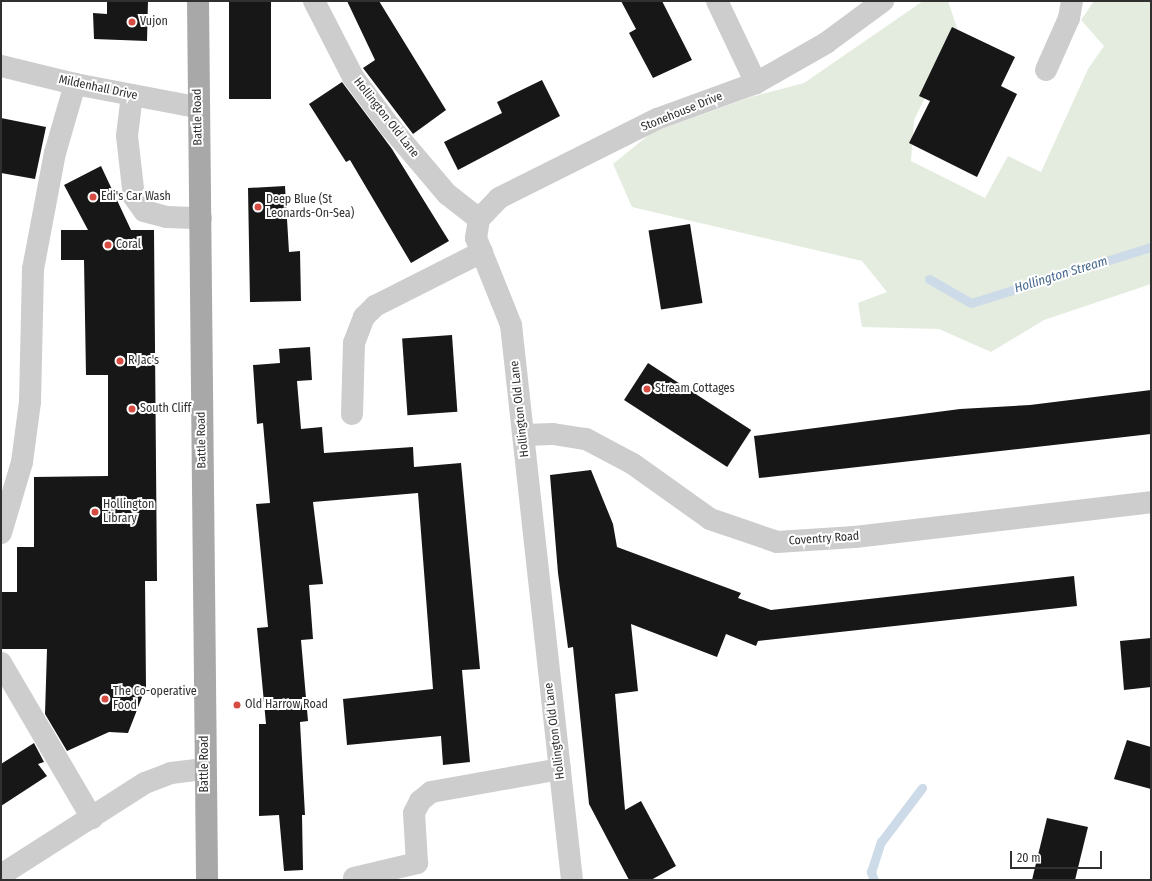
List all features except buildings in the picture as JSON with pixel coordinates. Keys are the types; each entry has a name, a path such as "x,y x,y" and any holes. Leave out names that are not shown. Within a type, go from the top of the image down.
{"main road":[{"name":"Battle Road","path":"198,1 196,107 201,218 207,880"}],"street":[{"name":"Hollington Old Lane","path":"314,1 353,77 391,128 447,194 479,219 476,238 511,325 572,880"},
{"path":"717,1 756,83"},
{"name":"Stonehouse Drive","path":"479,219 499,198 657,119 756,83 826,43 883,1"},
{"path":"1046,70 1070,18 1072,1"},
{"name":"Mildenhall Drive","path":"1,66 75,84 196,107"},
{"path":"1,533 22,462 25,440 33,269 55,153 75,84"},
{"path":"132,95 128,136 134,197 144,211 166,216 201,218"},
{"path":"352,414 354,343 364,317 375,306 482,252"},
{"name":"Coventry Road","path":"524,435 553,434 586,439 633,464 710,519 777,542 856,537 1151,502"},
{"path":"1,663 92,818"},
{"path":"1,875 145,783 171,773 205,769"},
{"path":"354,878 417,863 414,813 420,801 431,792 560,769"}],"shaded area":[{"path":"923,1 948,1 958,31 914,120 911,161 985,198 1008,156 1041,172 1088,69 1104,46 1081,20 1094,1 1151,1 1151,284 1044,320 991,352 939,329 862,327 858,303 887,292 862,261 632,207 613,164 651,133 751,97 804,83"}],"waterway":[{"name":"Hollington Stream","path":"929,279 971,303 1151,247"},
{"name":"Hollington Stream","path":"874,880 871,872 881,842 922,788"}],"place":[{"name":"Vujon","path":"132,22"},
{"name":"Edi's Car Wash","path":"93,197"},
{"name":"Deep Blue (St Leonards-On-Sea)","path":"258,207"},
{"name":"Coral","path":"108,245"},
{"name":"R Jac's","path":"120,361"},
{"name":"Stream Cottages","path":"647,389"},
{"name":"South Cliff","path":"132,409"},
{"name":"Hollington Library","path":"95,512"},
{"name":"The Co-operative Food","path":"105,699"},
{"name":"Old Harrow Road","path":"237,705"}]}
